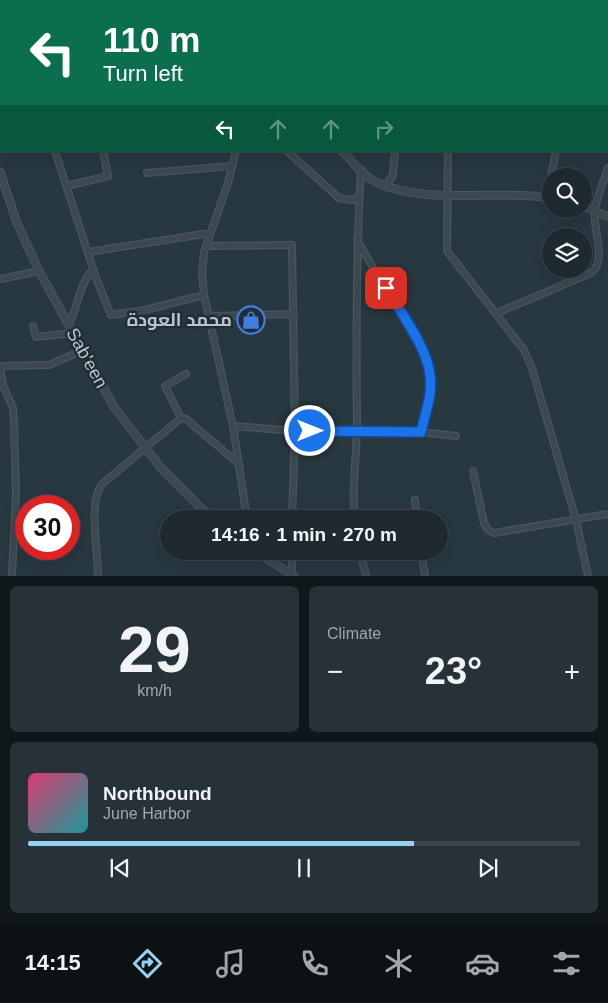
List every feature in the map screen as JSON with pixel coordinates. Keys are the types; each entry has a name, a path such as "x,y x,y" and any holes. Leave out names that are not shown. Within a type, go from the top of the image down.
{"street":[{"path":"55,152 93,269 111,315 144,310 204,295"},
{"path":"67,186 108,176 103,152"},
{"path":"236,152 206,246 202,273 208,316 233,426 246,510"},
{"path":"288,152 339,198 351,200 359,198"},
{"path":"343,152 375,182 406,191 448,195 542,197"},
{"path":"386,186 393,175 395,152"},
{"path":"448,152 447,251 524,350 532,368 576,520 588,576"},
{"path":"553,168 556,152"},
{"path":"147,173 232,166"},
{"path":"497,313 596,270 601,257 595,211 608,168"},
{"path":"355,510 353,477 357,432 357,239 360,169"},
{"name":"Sab'een","path":"0,172 17,223 39,271 114,407 145,449 203,510"},
{"path":"592,210 608,217"},
{"path":"88,252 210,233"},
{"path":"357,239 427,360 430,388 421,432"},
{"path":"206,246 292,245 295,431 292,510"},
{"path":"69,324 76,309 77,296 85,279 93,269"},
{"path":"0,279 39,271"},
{"path":"208,316 294,314"},
{"path":"33,326 36,337 74,333"},
{"path":"12,576 16,494 14,420 13,408 3,385 0,366 49,365 83,350"},
{"path":"186,374 165,386 181,418 186,419 239,464"},
{"path":"98,576 95,496 102,484 181,418"},
{"path":"233,426 295,431 421,432 456,436"},
{"path":"473,471 484,523 492,532 500,533 608,514"},
{"path":"415,500 416,510"},
{"path":"267,560 293,575"},
{"path":"292,560 293,575"},
{"path":"362,560 366,576"},
{"path":"422,560 425,576"}],"place":[{"name":"محمد العودة","path":"251,320"}],"route":[{"path":"310,431 421,432 429,400 430,374 427,360 386,288"}]}
